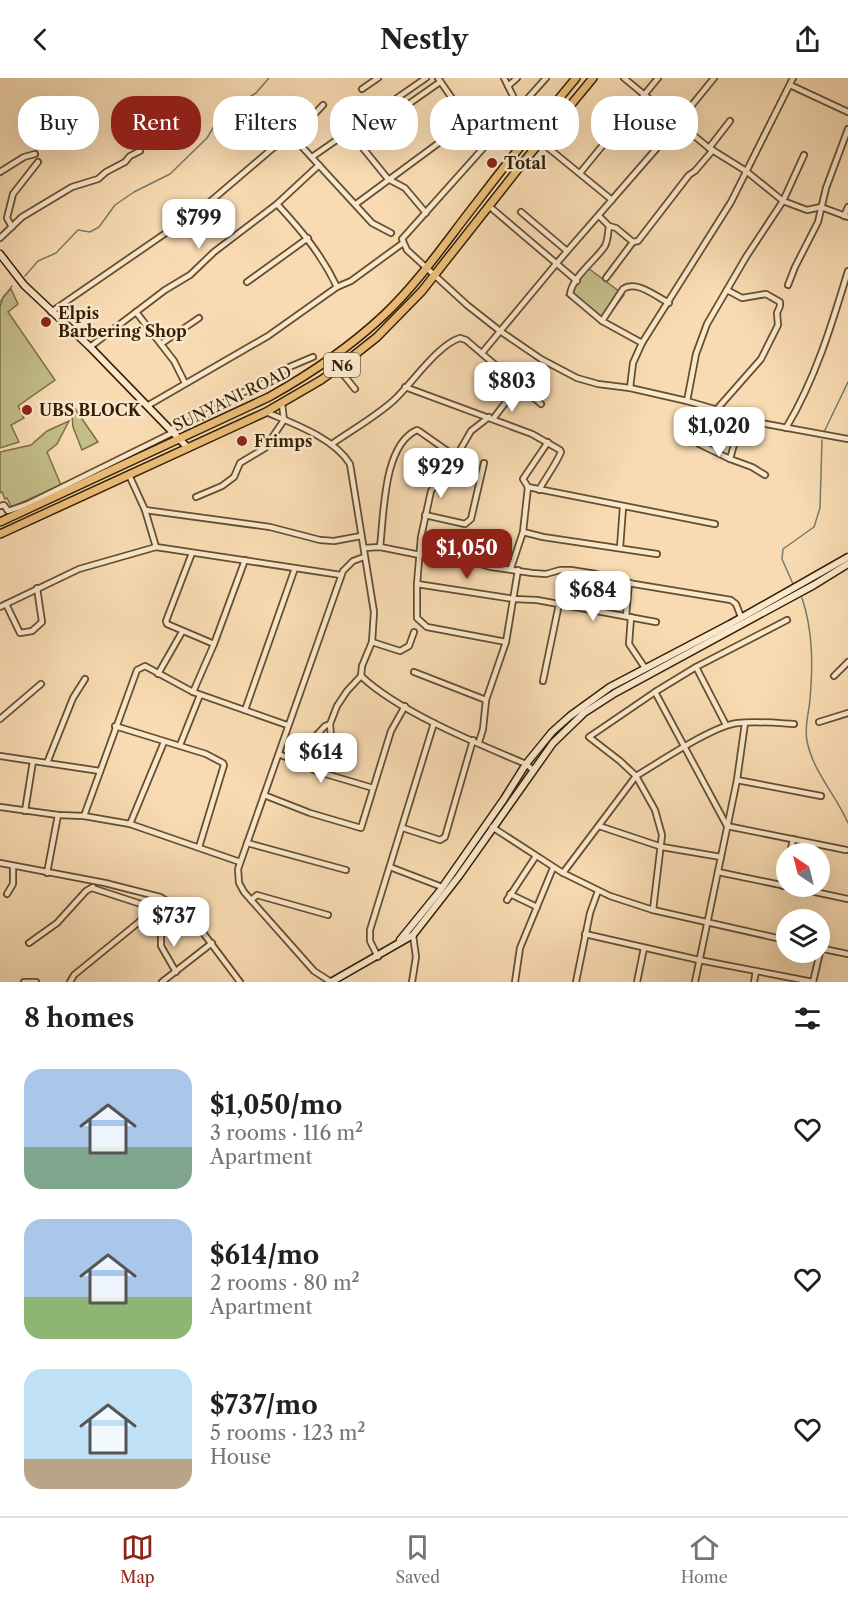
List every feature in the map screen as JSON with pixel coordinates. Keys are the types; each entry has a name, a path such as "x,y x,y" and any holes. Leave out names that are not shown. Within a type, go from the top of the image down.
{"main road":[{"name":"SUNYANI ROAD","path":"0,522 269,397 307,375 384,315 427,267 576,78"},
{"name":"N6","path":"578,96 593,78"},
{"name":"N6","path":"0,534 266,412 338,368 390,324 435,276 534,150"}],"street":[{"path":"363,89 378,78"},
{"path":"399,96 426,78"},
{"path":"504,78 513,96"},
{"path":"508,86 518,78"},
{"path":"530,96 546,78"},
{"path":"624,78 646,96"},
{"path":"580,173 658,78"},
{"path":"698,98 714,78"},
{"path":"630,388 633,363 642,343 730,202 793,78"},
{"path":"417,96 439,80 450,96"},
{"path":"790,85 848,112"},
{"path":"318,110 323,105"},
{"path":"606,278 689,175 696,171 730,121"},
{"path":"788,285 816,227 848,129"},
{"path":"698,138 746,171 783,201 807,210 821,207 846,217 848,207"},
{"path":"312,157 330,144"},
{"path":"356,204 430,149"},
{"path":"51,312 204,206 271,150"},
{"path":"305,150 372,223 391,233"},
{"path":"364,150 388,179 405,188 426,213"},
{"path":"481,150 402,239 415,258 467,305 541,359 577,378 687,401 769,425 848,439"},
{"path":"551,150 612,200"},
{"path":"482,353 555,264 654,150"},
{"path":"0,238 22,217 72,187 98,180 140,151"},
{"path":"0,172 24,157 36,154"},
{"path":"687,401 698,344 707,324 746,257 783,201 804,155"},
{"path":"12,227 7,220 13,194 38,162"},
{"path":"90,347 165,290 190,275 214,252 277,204 319,165"},
{"path":"277,204 308,238 337,287"},
{"path":"489,206 577,281"},
{"path":"521,212 567,251"},
{"path":"598,216 633,242"},
{"path":"609,226 606,244 570,290 570,294 602,321 642,343"},
{"path":"247,282 308,238"},
{"path":"147,406 268,336 403,243"},
{"path":"0,254 24,285 90,347 188,448"},
{"path":"786,428 801,402 831,327 848,270"},
{"path":"602,321 622,289 628,286 636,285 669,303"},
{"path":"717,409 761,359 778,325 777,313 780,306 780,302 766,294 742,298 727,290"},
{"path":"136,312 174,361 185,383"},
{"path":"160,344 199,318"},
{"path":"332,444 391,403 429,363 456,339 464,339 541,404"},
{"path":"0,506 4,504 8,511 28,504 206,415 234,396 261,385 287,368 313,357"},
{"path":"338,368 355,389"},
{"path":"405,387 491,418 548,442 560,450 561,452 539,490"},
{"path":"506,642 422,624 417,618 417,584 425,515 431,491 456,457 471,431 491,418 512,393"},
{"path":"196,497 222,486 234,477 240,463 265,448 284,420 282,404"},
{"path":"266,412 332,444 343,453 353,471 374,612 372,642 361,676 337,706 330,724 331,737 348,740"},
{"path":"730,459 740,427 746,418"},
{"path":"380,547 386,491 392,465 396,452 407,436 417,430 456,457"},
{"path":"511,568 523,532 528,488 523,479 548,442"},
{"path":"699,444 765,475"},
{"path":"425,515 465,524 471,519 484,463"},
{"path":"129,475 145,510 156,547"},
{"path":"528,488 715,524"},
{"path":"620,548 623,507"},
{"path":"145,510 270,528 320,540 333,541 361,536"},
{"path":"523,532 657,554"},
{"path":"0,607 79,568 156,547 341,575"},
{"path":"364,548 380,547 420,555 450,557 491,567 546,574 560,570 596,574 629,583 732,600 741,617"},
{"path":"192,553 166,621 169,626 214,644"},
{"path":"364,557 346,566 341,575 238,869 239,884 251,900 314,971 331,982 413,935 459,876 553,743 584,713 615,693 814,585 848,564"},
{"path":"398,943 442,887 526,764 552,732 570,716 610,687 848,557"},
{"path":"193,692 214,644 245,560"},
{"path":"245,710 295,568"},
{"path":"478,742 486,700 506,642 518,570"},
{"path":"629,583 629,644 645,668"},
{"path":"417,584 514,599 537,600 656,622"},
{"path":"6,604 20,633 32,631 42,622 37,588"},
{"path":"543,681 559,604"},
{"path":"652,910 662,847 662,836 655,810 627,766 589,737 696,667 788,620"},
{"path":"158,674 182,632"},
{"path":"372,642 400,651 409,646 414,632"},
{"path":"834,676 848,662"},
{"path":"84,816 137,670 145,666 200,695 287,725"},
{"path":"696,667 726,725"},
{"path":"414,672 486,700"},
{"path":"361,676 380,691 434,723 526,764 533,770"},
{"path":"47,763 73,698 85,679"},
{"path":"0,719 41,684"},
{"path":"655,692 727,826"},
{"path":"180,745 200,695"},
{"path":"264,795 310,813 361,828 391,731 405,706"},
{"path":"819,722 848,713"},
{"path":"378,957 370,941 370,930 434,723"},
{"path":"695,982 737,780 745,723"},
{"path":"310,741 330,724"},
{"path":"563,873 636,777 685,746 726,725 794,724"},
{"path":"115,726 206,754 221,761 224,765 199,847"},
{"path":"403,828 440,840 445,837 472,740"},
{"path":"130,824 164,742"},
{"path":"279,754 319,772 374,788"},
{"path":"0,756 100,771"},
{"path":"25,811 33,761"},
{"path":"737,780 821,796"},
{"path":"0,807 84,816 130,824 240,862"},
{"path":"47,873 58,815"},
{"path":"599,826 662,847 721,857"},
{"path":"727,826 846,850"},
{"path":"492,827 553,868 598,891 652,910 776,938"},
{"path":"792,843 793,839"},
{"path":"247,843 346,870"},
{"path":"507,900 536,856"},
{"path":"0,863 128,888 160,897 187,914 212,943 240,982"},
{"path":"7,894 13,884 13,866"},
{"path":"390,867 442,887"},
{"path":"515,982 520,948 553,868"},
{"path":"718,872 776,884"},
{"path":"29,943 57,923 86,891 92,888 95,882"},
{"path":"92,888 144,905 161,927 161,946 176,972"},
{"path":"124,897 128,888"},
{"path":"576,982 585,934 598,891"},
{"path":"510,894 537,907"},
{"path":"830,895 848,899"},
{"path":"251,900 257,896 328,915"},
{"path":"70,982 74,975 139,922 160,897"},
{"path":"585,934 699,960 813,982 817,963"},
{"path":"412,982 416,957 413,935"},
{"path":"162,982 212,943"},
{"path":"637,982 644,948"},
{"path":"830,950 848,954"},
{"path":"754,982 756,971"},
{"path":"24,982 36,982"}],"shaded area":[{"path":"588,268 624,295 603,323 566,295"},
{"path":"11,289 18,304 8,312 55,380 18,406 24,418 11,425 19,442 0,448 0,307 3,297"},
{"path":"71,403 98,442 82,450 73,427"},
{"path":"69,421 57,444 47,452 61,485 11,506 2,492 0,493 0,452 31,445 47,431"}],"waterway":[{"path":"25,276 38,261 56,253 78,230 90,232 99,227 115,205 134,192 170,174 207,138 218,120 256,93 269,78"},
{"path":"0,302 12,286"},
{"path":"824,432 848,382"},
{"path":"793,584 782,559 783,549 814,527 820,508 822,440"},
{"path":"802,598 808,623 812,674 806,725 807,741 814,763 848,823"}],"place":[{"name":"Total","path":"492,163"},
{"name":"Elpis Barbering Shop","path":"46,322"},
{"name":"UBS BLOCK","path":"27,410"},
{"name":"Frimps","path":"242,441"}]}
